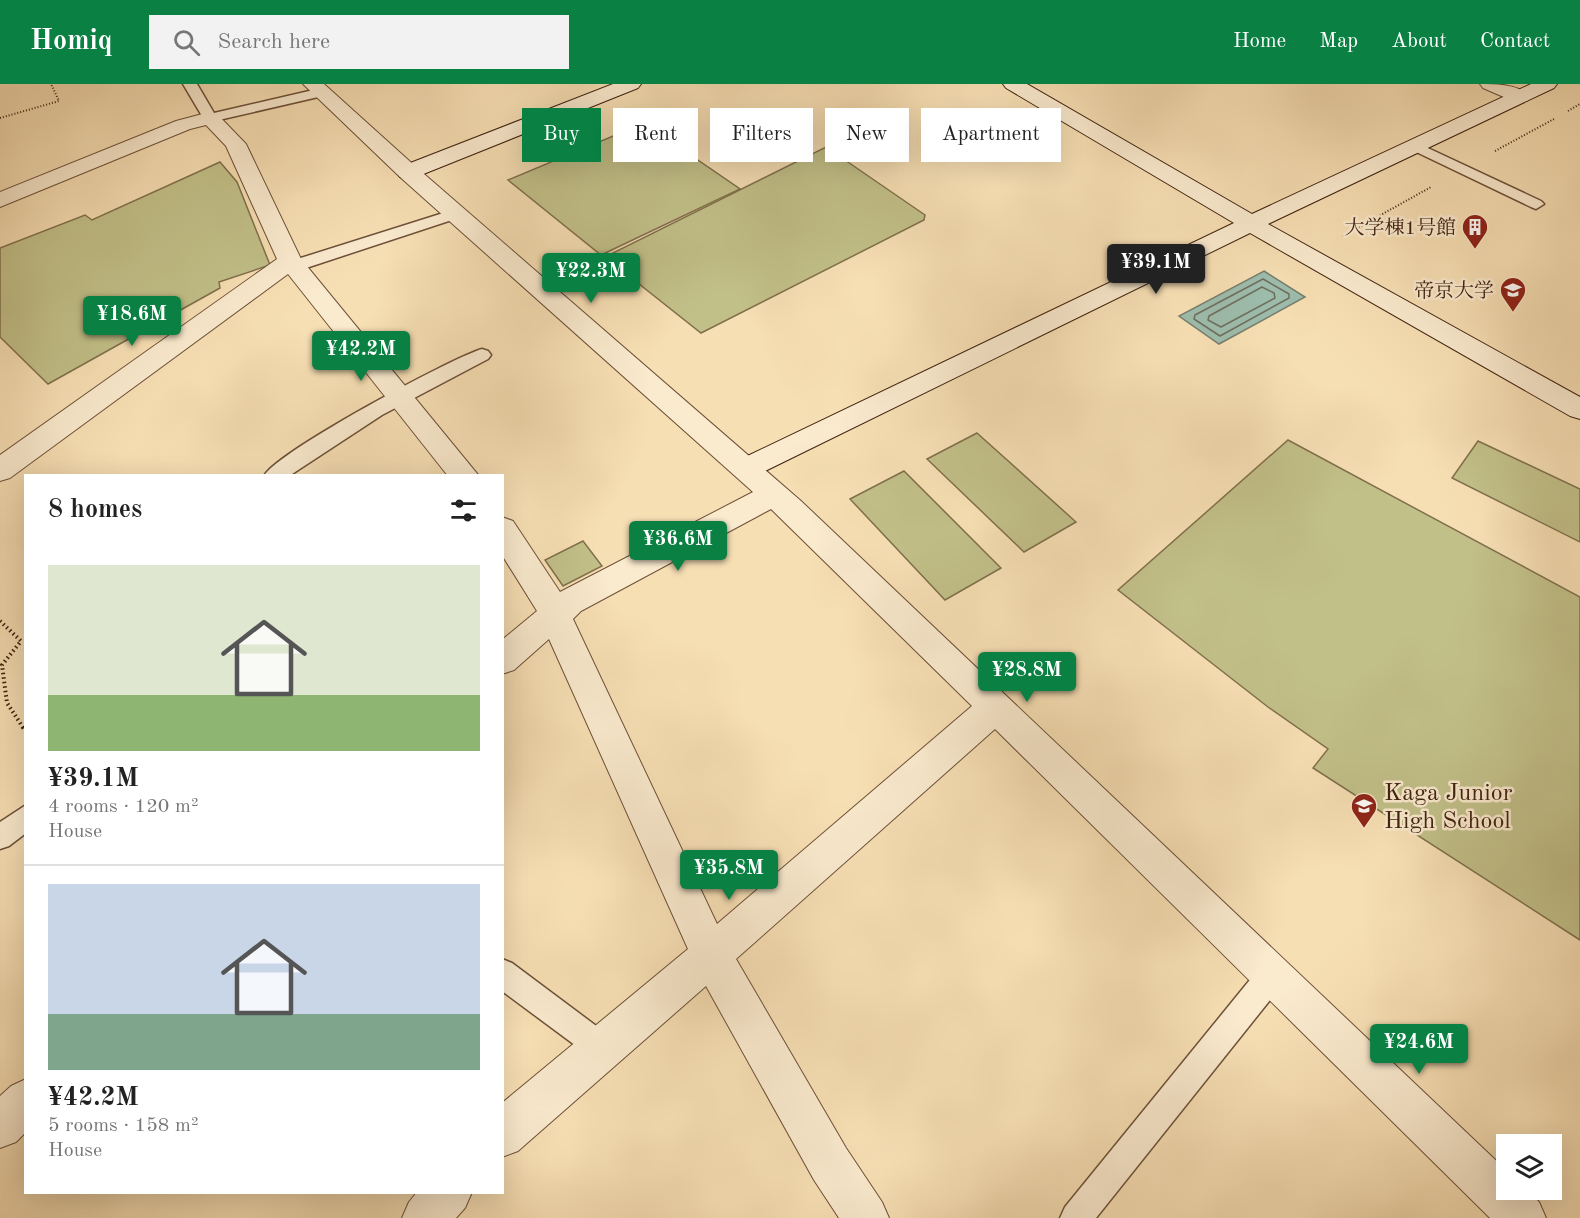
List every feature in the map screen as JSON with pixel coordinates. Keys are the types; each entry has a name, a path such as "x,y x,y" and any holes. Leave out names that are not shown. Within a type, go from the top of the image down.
{"street":[{"path":"408,172 631,84"},
{"path":"1013,84 1252,224 1580,409"},
{"path":"1490,84 1521,97"},
{"path":"747,468 1547,84"},
{"path":"318,88 408,172 747,468 1522,1218"},
{"path":"0,200 183,125 210,118 235,144 292,264 463,474"},
{"path":"0,470 292,264"},
{"path":"504,658 570,602 774,494"},
{"path":"504,532 545,594 711,955 830,1164 866,1218"},
{"path":"504,1133 994,708"},
{"path":"0,1126 24,1103"},
{"path":"425,1218 447,1194"}],"lane":[{"path":"190,84 210,118 318,88"},
{"path":"1415,146 1536,204"},
{"path":"292,264 456,214"},
{"path":"277,474 322,441 400,395 482,355"},
{"path":"0,837 24,819"},
{"path":"504,974 601,1047"},
{"path":"1076,1218 1272,975"}],"path":[{"path":"0,118 59,101 51,84"},
{"path":"1352,242 1342,237 1580,104"},
{"path":"0,621 21,641 2,665 7,703 24,729"}],"shaded area":[{"path":"613,136 613,162 698,162 698,160 740,189 601,255 508,180 551,162 601,162 601,141"},
{"path":"825,147 825,162 848,162 925,215 924,220 701,333 605,257 796,162 813,162 813,153"},
{"path":"220,162 237,182 270,265 219,282 220,288 48,384 0,337 0,248 85,215 92,220"},
{"path":"977,433 1076,522 1024,552 927,459"},
{"path":"1288,440 1580,597 1580,940 1313,768 1328,749 1268,707 1118,590"},
{"path":"1478,441 1580,489 1580,542 1452,478"},
{"path":"904,471 1001,568 945,600 850,499"},
{"path":"583,541 602,566 563,586 545,560"}],"water":[{"path":"1264,271 1305,297 1219,344 1179,316"}],"place":[{"name":"大学棟1号館","path":"1475,250"},
{"name":"帝京大学","path":"1513,313"},
{"name":"Kaga Junior High School","path":"1364,829"}]}
